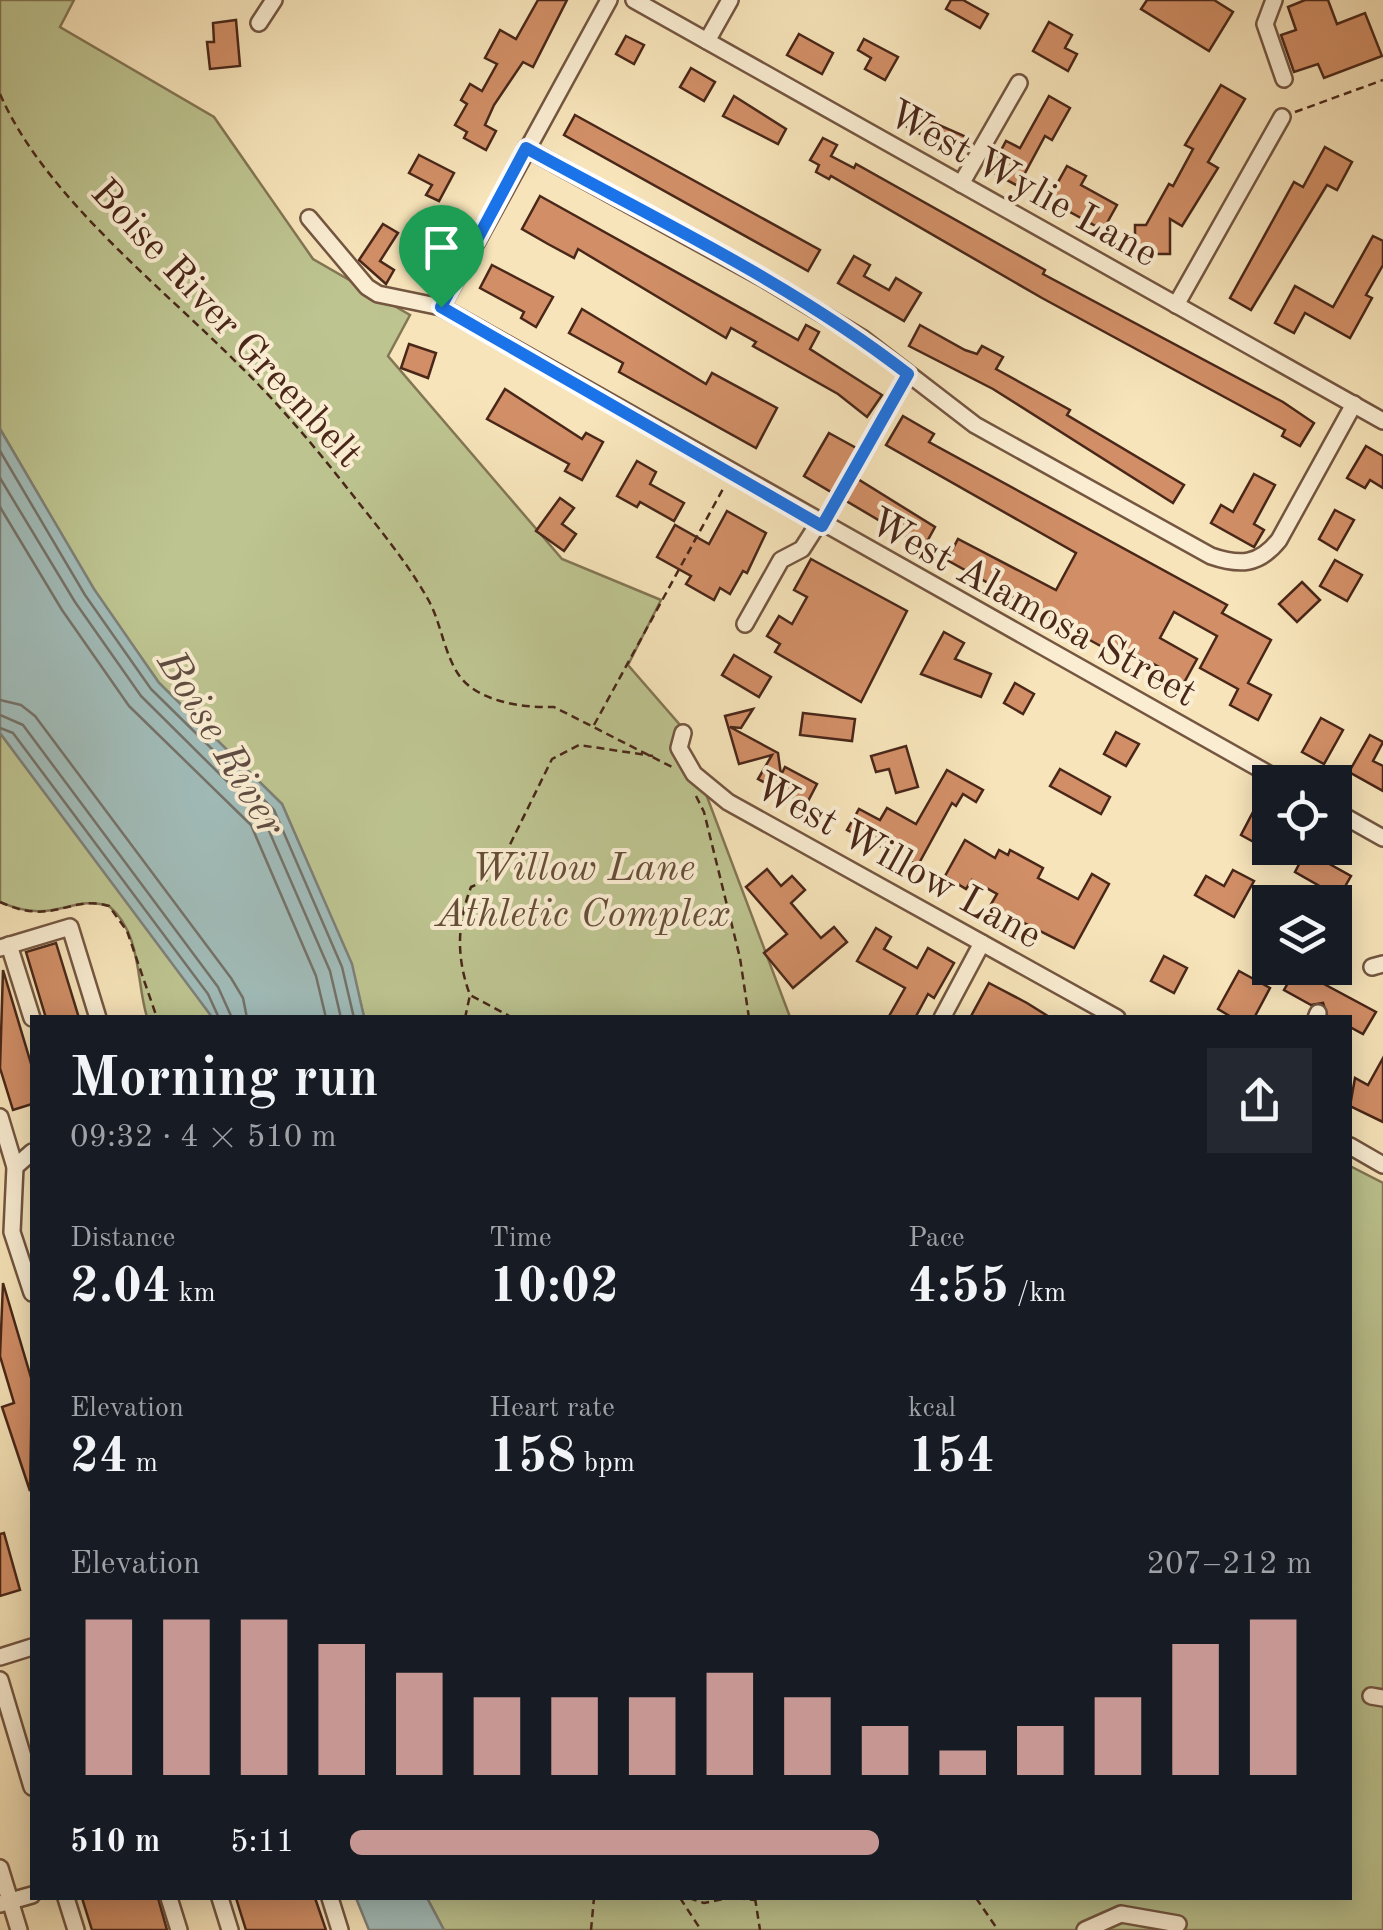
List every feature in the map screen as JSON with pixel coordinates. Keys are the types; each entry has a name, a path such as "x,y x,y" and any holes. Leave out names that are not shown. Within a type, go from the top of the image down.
{"street":[{"path":"259,23 274,0"},
{"path":"441,307 609,0"},
{"name":"West Wylie Lane","path":"634,0 1383,421"},
{"path":"706,41 730,0"},
{"path":"1274,0 1266,24 1284,80"},
{"path":"962,184 1018,83"},
{"path":"1176,305 1282,117"},
{"path":"526,148 763,278 862,338 1003,442 1211,556 1252,563 1279,540 1354,404"},
{"name":"West Alamosa Street","path":"309,218 366,287 378,294 441,307 820,525 1252,765"},
{"path":"745,624 780,560 802,549 820,525"},
{"name":"West Willow Lane","path":"683,733 679,748 694,774 712,791 982,943 1087,1010"},
{"path":"1352,821 1383,838"},
{"path":"31,1015 5,947 70,927 97,1015"},
{"path":"944,1015 982,943"},
{"path":"0,1116 12,1232 30,1287"},
{"path":"1352,1147 1383,1164"},
{"path":"8,1166 30,1153"},
{"path":"0,1657 30,1648"},
{"path":"0,1680 30,1780"},
{"path":"0,1868 5,1903 19,1930"},
{"path":"5,1903 30,1897"},
{"path":"67,1900 76,1930"},
{"path":"170,1900 179,1930"},
{"path":"221,1900 230,1930"},
{"path":"331,1900 340,1930"},
{"path":"1085,1930 1121,1914 1178,1924"}],"path":[{"path":"1282,117 1383,80"},
{"name":"Boise River Greenbelt","path":"0,94 12,121 43,164 156,288 240,365 293,422 403,561 430,603 458,676 491,697 533,708 554,706 656,756 676,770"},
{"path":"820,525 908,374"},
{"path":"594,725 732,472"},
{"path":"466,1015 470,995 460,968 460,916 471,886 494,877 552,759 579,745 656,756"},
{"path":"691,788 704,812 716,858 740,958 749,1015"},
{"path":"0,902 42,914 93,902 109,906 127,931 156,1015"},
{"path":"470,995 507,1015"},
{"path":"591,1930 594,1900"},
{"path":"681,1900 701,1930"},
{"path":"755,1900 760,1930"},
{"path":"977,1900 998,1930"}],"green space":[{"name":"Willow Lane Athletic Complex","path":"0,0 74,0 60,27 214,117 313,259 410,315 388,356 562,559 661,600 628,665 680,725 789,1015 364,1015 351,964 282,804 159,683 94,590 0,429"},
{"path":"0,733 211,1015 147,1015 133,944 120,917 109,906 96,903 34,911 0,902"},
{"path":"1352,1167 1383,1183 1383,1930 444,1930 428,1900 1352,1900"}],"water":[{"path":"0,429 94,589 159,683 282,804 352,964 364,1015 211,1015 0,733"},
{"path":"357,1900 428,1900 444,1930 369,1930"}],"building":[{"path":"538,0 567,0 533,67 523,62 494,105 485,125 496,131 486,150 464,138 467,132 455,125 467,104 461,100 470,84 482,91 497,64 485,58 500,30 516,39"},
{"path":"951,0 963,0 988,14 980,28 946,9"},
{"path":"1147,0 1214,0 1233,12 1209,51 1141,9"},
{"path":"1305,0 1328,0 1337,24 1365,13 1382,56 1324,78 1318,64 1294,72 1281,35 1296,30 1288,7"},
{"path":"236,20 240,66 210,69 207,42 214,42 213,23"},
{"path":"1049,22 1072,35 1065,48 1077,54 1068,71 1033,51"},
{"path":"799,34 833,53 822,74 787,55"},
{"path":"626,36 644,45 634,64 616,54"},
{"path":"864,39 898,57 885,80 865,69 871,58 858,50"},
{"path":"691,68 715,82 704,101 680,87"},
{"path":"1221,85 1245,99 1208,162 1218,168 1182,226 1170,219 1170,254 1135,254 1135,225 1146,225 1169,184 1173,186 1193,149 1185,145"},
{"path":"734,96 786,129 778,144 723,116"},
{"path":"1049,96 1070,108 1052,140 1045,136 1018,186 990,171 1006,141 1020,148"},
{"path":"914,114 971,139 962,156 907,127"},
{"path":"575,115 820,250 808,271 564,135"},
{"path":"823,138 837,145 831,156 854,168 856,164 1045,270 1043,274 1283,402 1314,423 1300,446 1282,436 1285,430 1042,298 831,176 829,179 816,172 819,165 810,160"},
{"path":"1325,147 1352,162 1337,190 1327,185 1251,310 1230,298 1294,182 1303,187"},
{"path":"419,155 454,173 439,201 426,195 432,185 409,173"},
{"path":"1067,166 1086,176 1081,185 1117,205 1103,230 1048,200"},
{"path":"540,196 798,340 806,325 819,332 810,349 882,395 867,417 838,394 753,346 756,342 731,328 726,338 578,249 574,258 522,229"},
{"path":"383,224 398,233 380,261 394,270 386,284 359,260"},
{"path":"1373,236 1383,241 1383,265 1366,295 1372,298 1350,338 1305,313 1294,333 1275,323 1295,286 1333,307"},
{"path":"854,256 870,265 864,276 889,290 896,278 921,293 904,321 838,283"},
{"path":"492,265 553,297 536,327 521,318 524,312 480,288"},
{"path":"582,309 706,384 712,373 777,408 756,448 619,372 623,363 569,333"},
{"path":"920,325 965,350 977,354 982,346 1003,357 996,369 1070,410 1067,415 1184,485 1173,503 993,389 909,346"},
{"path":"409,344 436,353 428,378 401,368"},
{"path":"505,389 582,439 586,433 603,442 582,480 565,471 569,464 487,419"},
{"path":"903,416 934,434 929,442 1227,605 1222,613 1271,640 1248,683 1271,695 1258,720 1230,705 1238,689 1200,668 1217,636 1174,612 1160,638 1197,659 1180,690 1154,675 1159,667 1133,653 1129,660 1104,648 947,560 958,539 1056,590 1076,553 886,445"},
{"path":"829,433 858,449 845,471 935,527 924,547 804,476"},
{"path":"1366,446 1383,456 1383,488 1370,480 1365,488 1347,478"},
{"path":"637,461 656,472 650,484 684,503 674,521 640,502 637,507 617,496"},
{"path":"1254,474 1275,485 1254,524 1264,530 1254,547 1211,523 1221,505 1233,512"},
{"path":"560,498 574,508 562,524 576,534 564,551 536,531"},
{"path":"1335,510 1354,520 1337,550 1319,539"},
{"path":"727,511 766,533 747,573 743,571 730,594 720,588 714,600 686,584 691,576 657,557 675,525 709,544"},
{"path":"811,559 907,611 861,702 775,652 780,644 767,636 779,616 792,624 807,597 794,590"},
{"path":"1335,560 1362,575 1347,601 1320,586"},
{"path":"1302,582 1320,600 1297,622 1279,604"},
{"path":"944,632 964,643 955,659 991,674 981,697 921,674"},
{"path":"734,655 771,677 759,697 722,675"},
{"path":"1015,683 1034,694 1023,714 1004,703"},
{"path":"753,709 741,728 730,727 778,753 781,775 785,767 817,784 806,805 758,779 772,755 739,764 725,716"},
{"path":"803,713 855,719 852,741 800,735"},
{"path":"1321,718 1343,730 1324,764 1302,752"},
{"path":"1116,732 1139,744 1126,766 1104,754"},
{"path":"1370,735 1383,742 1373,761 1383,766 1383,791 1352,774"},
{"path":"906,746 918,787 896,793 889,769 876,772 871,756"},
{"path":"1060,769 1110,797 1101,814 1050,786"},
{"path":"947,770 983,790 976,802 963,794 956,806 952,803 918,865 847,830 859,809 880,820 887,808 916,824"},
{"path":"1252,814 1252,841 1241,835"},
{"path":"965,840 995,858 999,850 1008,855 1010,850 1043,868 1038,878 1078,899 1092,874 1109,884 1074,948 990,906 997,894 972,880 966,889 945,876"},
{"path":"1299,865 1331,865 1351,876 1346,885 1318,885 1295,872"},
{"path":"767,869 781,886 792,876 805,890 791,903 821,938 834,927 847,942 793,988 764,953 787,934 746,887"},
{"path":"1233,870 1254,881 1234,917 1195,895 1206,876 1224,886"},
{"path":"876,928 891,937 884,949 917,968 928,948 954,963 934,998 928,994 917,1015 890,1015 905,988 857,961"},
{"path":"56,943 78,1015 45,1015 26,952"},
{"path":"1164,956 1187,968 1174,993 1151,981"},
{"path":"3,970 30,1060 30,1105 13,1110 0,1068"},
{"path":"1239,971 1252,978 1252,985 1270,988 1256,1015 1228,1015 1218,1009"},
{"path":"989,983 1046,1015 972,1015"},
{"path":"1287,985 1326,985 1376,1012 1363,1034 1352,1028 1352,1015 1327,1015 1323,1003 1311,1005 1284,990"},
{"path":"1383,1058 1383,1122 1352,1107 1355,1078 1368,1085"},
{"path":"3,1283 30,1374 30,1491 2,1407 14,1403 0,1356"},
{"path":"4,1533 20,1590 0,1596 0,1534"},
{"path":"83,1900 159,1900 167,1930 92,1930"},
{"path":"237,1900 316,1900 326,1930 246,1930"}],"route":[{"path":"526,148 763,278 862,338 908,374 822,526 441,307 526,148"}],"water label":[{"name":"Boise River","path":"223,742"}]}
